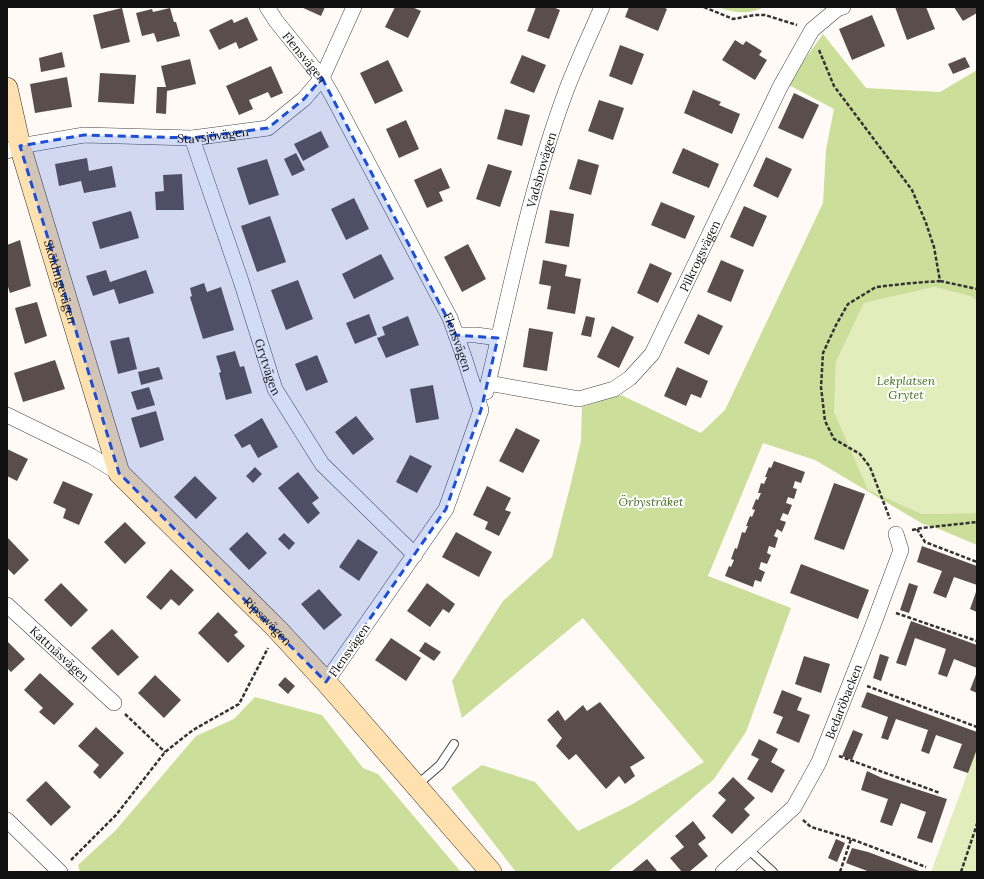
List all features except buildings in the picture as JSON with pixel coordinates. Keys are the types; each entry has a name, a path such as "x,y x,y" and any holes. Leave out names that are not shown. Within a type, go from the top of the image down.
{"street":[{"name":"Flensvägen","path":"267,7 276,21 322,78 446,311 456,335 481,410 446,510 326,682"},
{"name":"Stavsjövägen","path":"14,149 84,135 192,138 268,128 304,99 322,78 354,7"},
{"name":"Vadsbrovägen","path":"481,410 542,164 566,90 602,7"},
{"name":"Pilkrogsvägen","path":"488,383 579,399 614,389 630,378 652,354 780,87 812,30 837,9 843,7"},
{"name":"Sköldingevägen","path":"7,88 14,149 119,473"},
{"name":"Grytvägen","path":"192,138 241,281 275,389 322,464 415,555"},
{"path":"456,335 476,335 498,338"},
{"name":"Ripsavägen","path":"7,415 91,456 119,473 276,628 326,682 491,872"},
{"name":"Bedaröbacken","path":"723,872 794,807 819,762 852,681 901,550 896,534"},
{"name":"Kattnäsvägen","path":"7,604 114,703"},
{"path":"7,820 59,872"}],"lane":[{"path":"417,786 440,765 454,744"},
{"path":"748,849 773,872"}],"path":[{"path":"704,7 733,19 755,15 765,15 812,30 834,86 912,190 934,247 940,281"},
{"path":"977,289 940,281 876,287 848,304 823,353 821,387 825,421 834,439 860,454 870,467 896,534 917,529 977,522"},
{"path":"917,529 925,542 977,562"},
{"path":"880,607 977,641"},
{"path":"59,872 116,814 165,752 193,730 239,704 264,657 276,628"},
{"path":"852,681 977,727"},
{"path":"114,703 165,752"},
{"path":"824,751 940,793"},
{"path":"791,809 811,827 851,839 926,867"},
{"path":"961,872 977,824"},
{"path":"840,872 851,839"}],"highlighted area":[{"path":"322,78 456,335 498,338 481,410 446,509 326,682 119,473 20,146 84,135 192,138 268,128 304,99"}],"green space":[{"path":"718,7 764,7 758,10 741,12 730,11"},
{"name":"Örbystråket","path":"823,34 866,88 940,92 977,70 977,300 970,296 934,287 864,303 836,362 834,412 868,490 922,514 977,513 977,545 923,524 815,460 763,443 708,576 791,608 746,732 714,779 608,872 516,872 451,788 482,765 535,782 578,831 631,805 704,762 583,618 462,718 452,681 503,601 552,557 581,441 582,407 621,395 701,433 725,410 823,203 826,150 834,109 787,84"},
{"name":"Lekplatsen Grytet","path":"934,287 970,296 977,300 977,513 922,514 867,490 834,412 836,362 864,303"},
{"path":"255,697 322,715 363,768 378,774 461,872 80,872 78,865 116,830 196,736 234,719"},
{"path":"977,748 977,872 931,872"}]}
